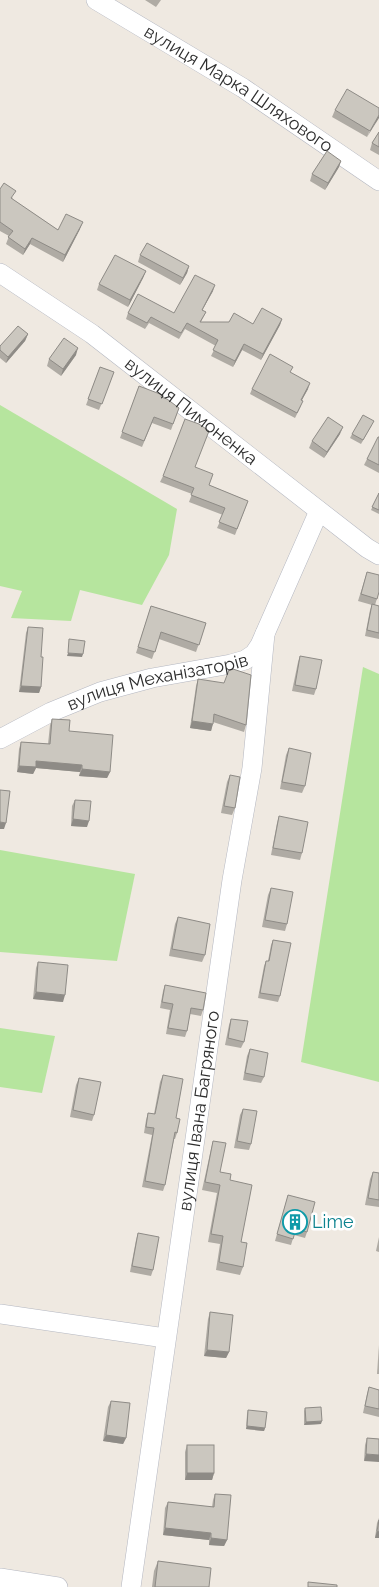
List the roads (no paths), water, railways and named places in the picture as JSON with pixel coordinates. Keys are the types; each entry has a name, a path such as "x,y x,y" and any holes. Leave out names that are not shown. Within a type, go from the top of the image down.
{"street":[{"name":"вулиця Марка Шляхового","path":"96,0 243,88 379,180"},
{"name":"вулиця Пимоненка","path":"0,273 92,334 318,511 379,555"},
{"name":"вулиця Механізаторів","path":"0,740 59,708 100,692 152,678 231,664 245,660 254,654 260,646 318,511"},
{"name":"вулиця Івана Багряного","path":"131,1587 232,880 252,768 265,634"},
{"path":"231,664 252,663 258,667 260,674"},
{"path":"0,1314 166,1338"},
{"path":"0,1578 58,1587"}],"place":[{"name":"Lime","path":"295,1222"}]}
